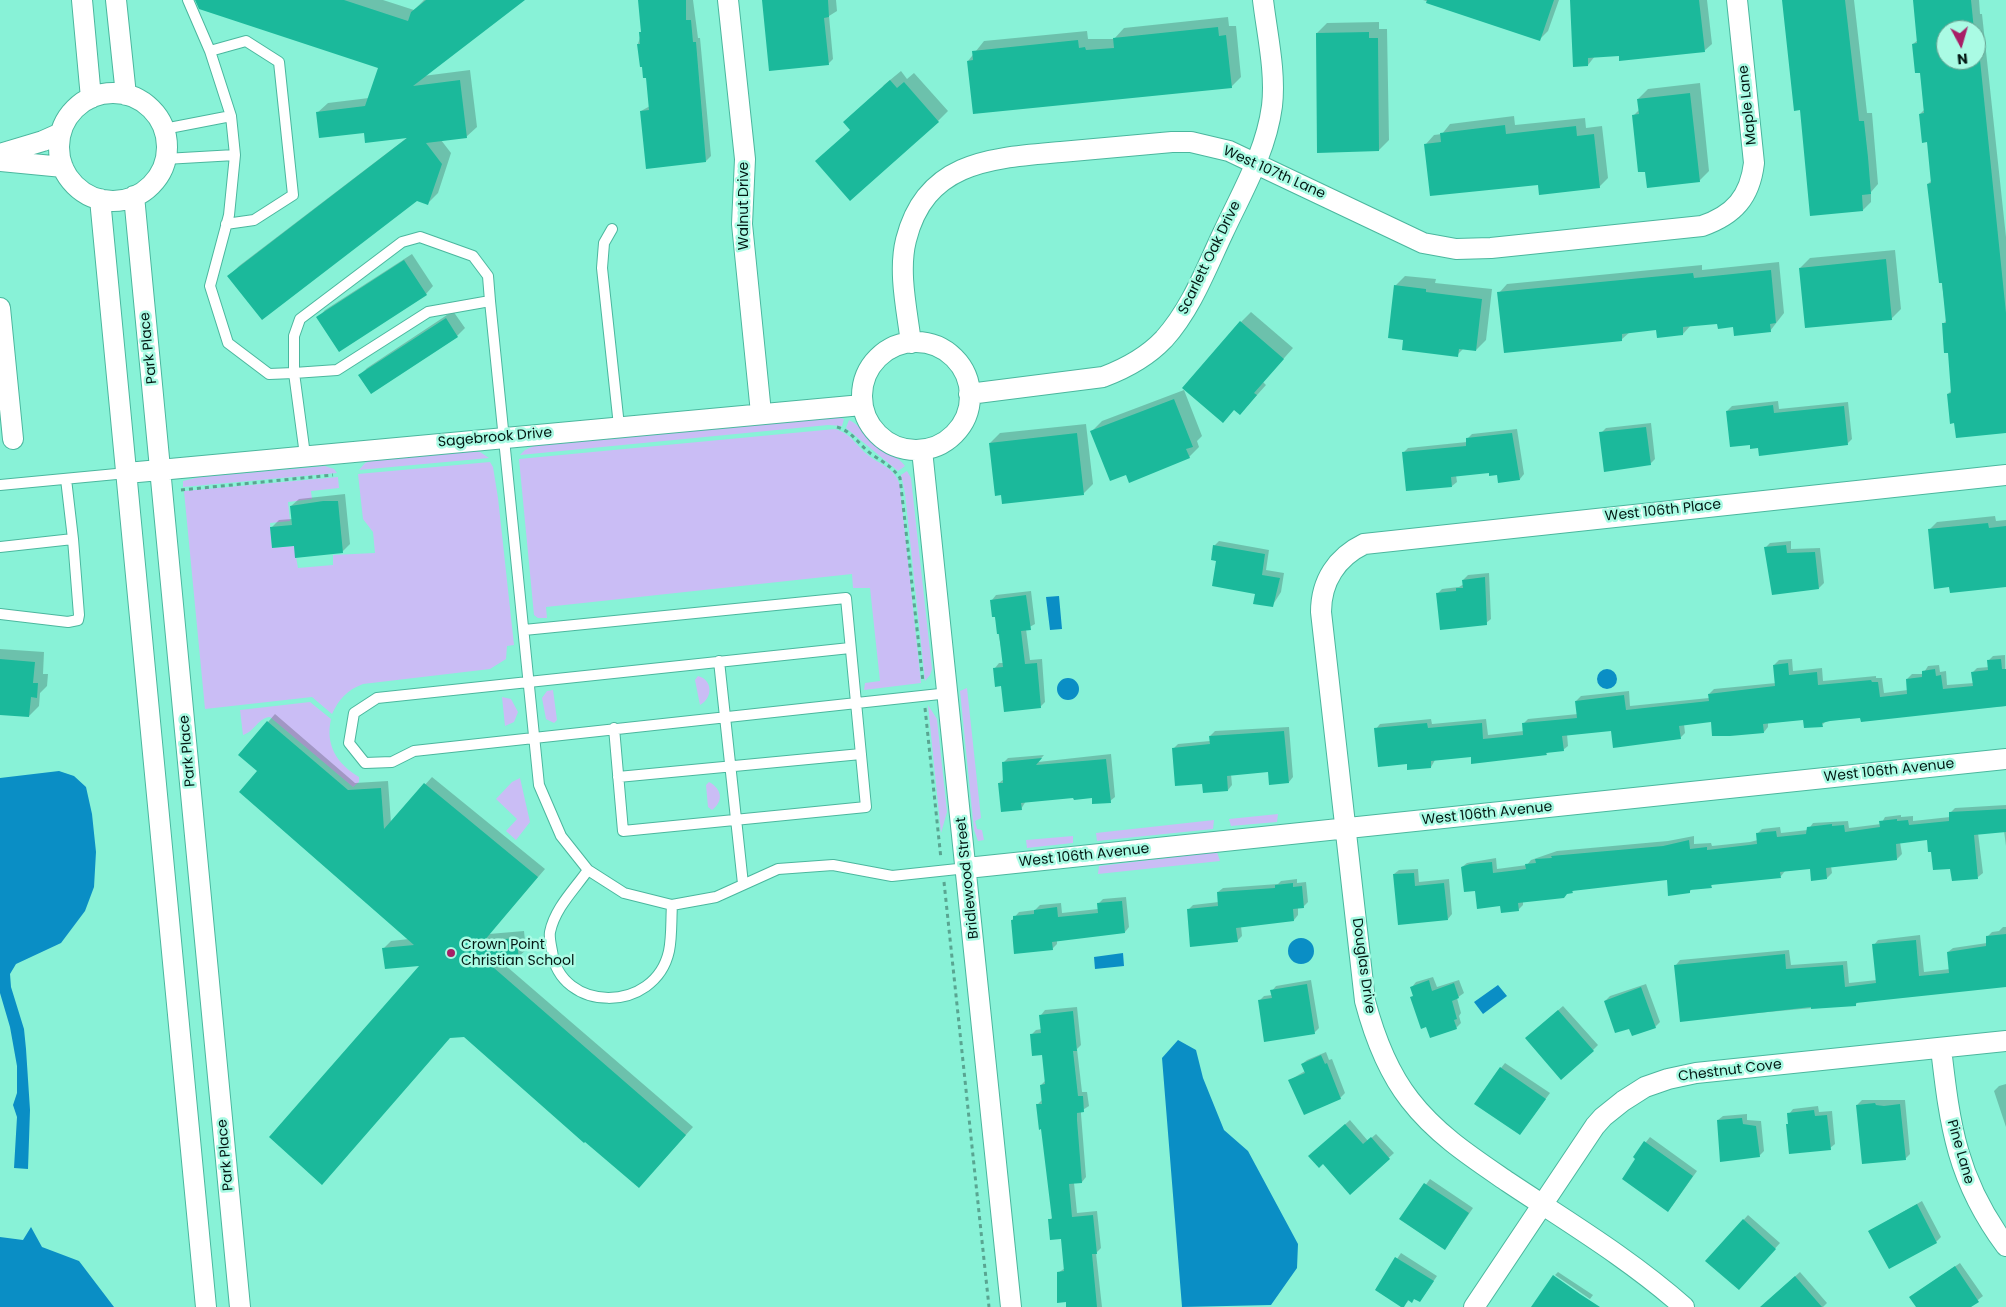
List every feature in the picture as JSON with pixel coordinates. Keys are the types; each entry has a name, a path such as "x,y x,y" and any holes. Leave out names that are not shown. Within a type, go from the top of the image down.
{"street":[{"path":"82,0 91,98"},
{"path":"116,0 126,95"},
{"name":"Walnut Drive","path":"728,0 744,159 742,224 760,413"},
{"name":"Scarlett Oak Drive","path":"970,394 1103,377 1123,370 1152,351 1175,326 1193,296 1256,163 1268,130 1272,103 1263,0"},
{"name":"Maple Lane","path":"1737,0 1754,163 1753,176 1744,199 1738,206"},
{"path":"106,93 126,95 139,99 151,109 164,128 167,148 165,159 161,171 151,185 134,196 114,200 100,198 88,194 76,186 63,167 59,151 61,133 74,109 91,98 106,93"},
{"path":"0,154 61,133"},
{"name":"West 107th Lane","path":"911,343 904,258 910,227 919,208 931,192 942,182 967,167 996,158 1172,142 1211,146 1256,163 1423,243 1456,249 1491,248 1702,226 1717,221 1738,206"},
{"path":"0,161 63,167"},
{"name":"Park Place","path":"134,196 162,469 240,1307"},
{"path":"100,198 206,1307"},
{"path":"0,308 3,378 13,440"},
{"path":"911,343 932,345 951,356 964,373 970,394 967,414 957,431 941,444 922,450 901,448 883,439 869,424 862,405 863,383 873,363 890,349 911,343"},
{"name":"Sagebrook Drive","path":"127,473 305,455 862,405"},
{"name":"Bridlewood Street","path":"922,450 949,693 1011,1307"},
{"name":"West 106th Place","path":"1331,571 1348,551 1364,544 1384,540 2006,475"},
{"name":"Douglas Drive","path":"1331,571 1321,596 1321,612 1365,1001 1376,1036 1398,1082 1425,1118 1452,1144 1628,1262 1684,1307"},
{"name":"West 106th Avenue","path":"967,868 2006,759"},
{"name":"Chestnut Cove","path":"1474,1307 1599,1122 1623,1101 1656,1083 1696,1073 2006,1041"},
{"name":"Pine Lane","path":"1941,1048 1949,1116 1963,1172 1982,1210 2006,1246"}],"lane":[{"path":"188,0 210,51 231,116 235,155 226,224 210,286 228,343 269,374 337,370 428,312 490,301"},
{"path":"210,51 246,41 279,62 292,195 254,220 226,224"},
{"path":"164,128 231,116"},
{"path":"165,159 235,155"},
{"path":"612,229 604,243 602,268 619,426"},
{"path":"305,455 294,373 294,336 300,319 402,242 420,237 473,256 488,276 539,784 561,836 588,870 624,893 672,905 716,897 778,870 832,865 892,876 967,868"},
{"path":"0,485 127,473"},
{"path":"0,614 68,622 78,620 73,539 66,479"},
{"path":"0,547 73,539"},
{"path":"524,630 846,598 866,807 623,831 614,728"},
{"path":"850,648 377,698 354,713 349,743 365,763 392,762 414,751 949,693"},
{"path":"719,661 743,884"},
{"path":"618,777 860,754"},
{"path":"588,870 555,914 550,934 553,961 565,979 586,994 598,998 630,996 648,987 661,969 669,951 672,905"}],"path":[{"path":"182,499 181,489 337,474"}],"shaded area":[{"path":"836,417 844,419 842,426 828,425 520,455 525,450 536,445"},
{"path":"849,420 858,426 875,444 905,466 898,471 846,428"},
{"path":"835,429 850,437 869,456 891,471 898,479 921,683 864,690 865,683 880,681 870,588 853,588 852,574 546,607 547,618 538,618 534,615 519,459"},
{"path":"472,451 480,452 489,458 359,470 365,463 371,461"},
{"path":"490,462 493,467 498,498 514,645 507,646 506,659 490,669 363,684 352,689 344,696 332,714 312,697 205,709 184,491 338,477 339,488 311,491 312,499 288,502 290,521 270,523 272,548 294,546 298,568 333,565 333,555 375,553 373,532 363,519 358,474"},
{"path":"325,466 334,469 337,473 183,487 183,481 200,477"},
{"path":"907,471 911,478 932,669 925,681 905,493 901,475"},
{"path":"698,676 703,678 709,685 709,694 700,705 695,680"},
{"path":"967,688 981,818 975,821 977,829 982,830 984,840 978,841 974,830 960,691"},
{"path":"553,690 557,720 554,723 546,719 542,698 547,691"},
{"path":"502,697 511,699 518,712 514,722 505,726"},
{"path":"310,702 331,719 330,737 334,753 344,766 359,777 359,782 353,787 270,717 263,719 243,735 240,710"},
{"path":"928,705 937,719 947,812 941,833"},
{"path":"520,778 530,822 516,840 506,831 517,819 496,799 512,782"},
{"path":"709,782 717,788 720,795 718,803 712,810 708,807 706,785"},
{"path":"1278,814 1277,822 1231,826 1229,819"},
{"path":"1214,820 1213,829 1097,841 1096,833"},
{"path":"1073,836 1073,843 1027,848 1026,840"},
{"path":"1217,852 1220,861 1098,874 1099,866"}],"water":[{"path":"1059,596 1062,629 1050,630 1046,597"},
{"path":"1607,669 1614,672 1617,679 1614,686 1607,689 1600,686 1597,679 1600,672"},
{"path":"1068,678 1076,681 1079,689 1076,697 1068,700 1060,697 1057,689 1060,681"},
{"path":"59,771 74,776 86,787 92,814 96,852 94,887 85,911 61,943 16,964 10,974 11,987 24,1029 30,1110 28,1169 14,1168 17,1117 13,1105 17,1093 17,1066 10,1027 0,993 0,778"},
{"path":"1301,938 1310,942 1314,951 1310,960 1301,964 1292,960 1288,951 1292,942"},
{"path":"1123,953 1124,966 1095,969 1094,957"},
{"path":"1498,985 1507,996 1483,1014 1474,1002"},
{"path":"1178,1040 1196,1050 1203,1078 1224,1130 1248,1151 1298,1244 1297,1268 1271,1305 1182,1307 1162,1058"},
{"path":"31,1227 42,1247 79,1261 114,1307 0,1307 0,1237 23,1240"}],"building":[{"path":"195,0 344,0 408,21 411,12 426,0 525,0 413,86 460,80 467,138 426,143 442,164 428,205 417,201 262,320 227,276 407,138 365,143 364,133 319,138 316,112 365,106 378,68 199,9"},
{"path":"638,0 686,0 686,20 691,20 693,42 696,42 706,162 646,169 640,111 649,110 646,78 643,78 642,67 640,67 637,44 640,44 639,32 641,32"},
{"path":"762,0 828,0 829,17 824,18 829,65 769,71"},
{"path":"1427,0 1554,0 1540,41 1426,3"},
{"path":"1570,0 1699,0 1705,52 1619,61 1619,56 1588,58 1588,66 1573,67"},
{"path":"1782,0 1845,0 1859,121 1864,121 1868,157 1871,194 1862,195 1863,211 1810,216 1800,110 1794,111"},
{"path":"1913,0 1971,0 1973,20 1936,20 1936,70 1981,70 2006,313 2006,433 1956,438 1954,423 1950,424 1947,394 1951,393 1948,353 1944,353 1942,323 1946,323 1942,283 1939,283 1927,184 1931,183 1927,142 1922,143 1919,114 1924,113 1920,73 1915,73 1912,44 1917,43"},
{"path":"1218,27 1219,36 1226,35 1232,88 973,114 967,61 973,60 972,51 1078,40 1079,48 1085,47 1086,50 1114,48 1113,38"},
{"path":"1369,32 1369,38 1378,38 1379,151 1317,153 1316,33"},
{"path":"890,80 897,88 904,82 939,122 850,201 815,161 850,130 843,122"},
{"path":"1690,93 1700,182 1647,188 1645,172 1638,172 1632,115 1639,114 1637,99"},
{"path":"1505,125 1506,134 1576,126 1577,136 1594,134 1600,188 1539,195 1538,185 1430,196 1424,144 1441,142 1440,133"},
{"path":"1886,259 1892,320 1805,328 1799,268"},
{"path":"404,260 427,295 339,352 316,317"},
{"path":"1771,270 1776,323 1770,324 1771,332 1734,336 1733,327 1718,329 1717,324 1683,327 1683,335 1657,338 1656,330 1622,334 1622,341 1504,353 1497,292 1693,273 1694,278"},
{"path":"1394,285 1426,289 1426,292 1482,299 1476,351 1459,349 1458,357 1402,350 1403,340 1388,338"},
{"path":"446,318 458,337 371,394 358,375"},
{"path":"1240,321 1284,359 1254,393 1257,395 1240,415 1234,410 1223,423 1182,388"},
{"path":"1174,399 1193,447 1186,449 1190,458 1129,483 1126,475 1110,481 1090,431"},
{"path":"1773,405 1774,413 1844,406 1848,445 1759,456 1758,448 1750,449 1750,445 1730,447 1726,411"},
{"path":"1646,427 1651,465 1604,472 1599,432"},
{"path":"1077,433 1084,495 1002,504 1001,495 995,496 989,443"},
{"path":"1512,433 1520,480 1498,483 1497,475 1489,476 1489,473 1451,477 1452,487 1406,491 1402,452 1466,446 1466,438"},
{"path":"323,501 338,501 343,553 295,558 294,546 272,548 270,527 292,525 290,506"},
{"path":"1988,523 1989,528 2006,526 2006,587 1950,593 1949,587 1934,589 1928,529"},
{"path":"1213,545 1265,554 1262,575 1280,578 1273,607 1253,604 1255,594 1212,586 1216,561 1211,560"},
{"path":"1786,545 1787,553 1815,552 1819,589 1772,595 1764,547"},
{"path":"1485,577 1487,625 1440,630 1436,593 1456,591 1456,588 1463,588 1462,580"},
{"path":"1026,595 1031,630 1021,631 1025,664 1037,663 1041,708 1004,712 1001,686 995,687 993,668 1003,667 999,634 997,634 995,617 992,617 990,600"},
{"path":"0,659 35,662 33,683 38,683 37,698 31,697 29,717 0,715"},
{"path":"2001,659 2002,669 2006,669 2006,706 1861,722 1860,718 1830,721 1822,723 1823,727 1804,728 1803,720 1763,724 1764,733 1730,736 1712,736 1711,722 1679,726 1681,739 1613,748 1611,731 1562,736 1564,751 1546,753 1547,755 1471,764 1471,757 1431,761 1431,768 1407,770 1407,764 1378,767 1374,728 1427,723 1428,728 1482,723 1483,739 1523,735 1522,723 1577,718 1575,701 1624,695 1626,710 1709,701 1708,694 1775,686 1773,665 1788,663 1789,675 1817,672 1818,685 1871,680 1872,682 1878,682 1880,697 1907,694 1906,679 1922,677 1922,671 1935,669 1936,676 1941,675 1943,689 1973,686 1971,672 1988,670 1987,660"},
{"name":"Crown Point Christian School","path":"267,721 348,790 381,788 384,829 424,783 538,877 484,941 516,938 519,958 486,961 686,1135 639,1188 584,1143 464,1037 450,1038 322,1185 269,1137 419,966 385,969 382,948 414,945 239,792 257,771 238,755"},
{"path":"1284,731 1289,783 1269,785 1268,772 1227,776 1228,791 1203,793 1202,784 1175,786 1172,748 1210,744 1209,736"},
{"path":"1042,758 1036,765 1106,759 1111,803 1092,804 1092,798 1074,800 1073,798 1021,803 1022,810 1001,812 998,783 1003,783 1002,762"},
{"path":"2006,809 2006,832 1974,835 1978,879 1952,881 1950,869 1933,870 1931,852 1928,852 1927,840 1896,844 1897,860 1826,868 1827,879 1811,881 1810,869 1780,872 1781,878 1711,885 1712,888 1690,890 1690,893 1668,896 1667,880 1572,891 1573,893 1567,894 1564,898 1518,903 1519,911 1501,913 1500,906 1477,909 1475,891 1464,892 1461,867 1470,864 1492,862 1493,873 1526,869 1525,864 1536,863 1535,859 1552,858 1551,856 1663,846 1689,840 1690,849 1707,847 1707,850 1757,844 1756,833 1776,831 1777,837 1806,834 1807,827 1832,824 1832,826 1844,825 1845,832 1880,827 1879,821 1908,820 1909,825 1949,821 1949,812"},
{"path":"1414,873 1415,886 1444,883 1448,920 1398,925 1393,874"},
{"path":"1293,883 1293,887 1302,886 1304,908 1293,909 1294,921 1236,928 1238,942 1190,947 1187,909 1218,906 1217,892 1275,888 1275,885"},
{"path":"1122,901 1125,933 1052,942 1053,950 1014,954 1011,920 1013,920 1013,916 1034,914 1034,910 1057,907 1058,917 1098,913 1097,903"},
{"path":"2006,934 2006,987 1856,1003 1856,1006 1811,1009 1811,1007 1680,1022 1674,965 1785,954 1786,969 1843,965 1845,987 1876,983 1872,944 1916,940 1919,976 1949,973 1947,952 1986,946 1986,936"},
{"path":"1429,980 1432,991 1454,983 1459,998 1452,1001 1457,1019 1454,1020 1457,1029 1430,1038 1426,1027 1421,1029 1410,997 1413,996 1410,987"},
{"path":"1307,984 1315,1034 1264,1042 1258,1000 1272,998 1270,990"},
{"path":"1641,987 1656,1028 1632,1036 1629,1029 1615,1033 1604,1001"},
{"path":"1558,1010 1594,1051 1561,1080 1525,1038"},
{"path":"1073,1011 1077,1051 1073,1051 1078,1096 1083,1096 1084,1112 1077,1113 1082,1183 1069,1184 1072,1217 1093,1215 1097,1254 1092,1254 1097,1307 1066,1307 1066,1302 1057,1303 1057,1272 1064,1271 1061,1239 1050,1240 1048,1219 1052,1219 1041,1129 1039,1130 1036,1104 1042,1104 1040,1085 1045,1084 1042,1055 1032,1056 1030,1034 1041,1033 1039,1015"},
{"path":"1321,1055 1325,1064 1327,1063 1341,1099 1304,1115 1288,1080 1305,1073 1301,1064"},
{"path":"1500,1067 1546,1099 1520,1135 1474,1104"},
{"path":"1875,1103 1876,1105 1884,1106 1900,1104 1906,1160 1862,1164 1856,1105"},
{"path":"1814,1110 1815,1116 1827,1115 1831,1150 1789,1154 1786,1124 1788,1124 1787,1113"},
{"path":"1742,1118 1743,1124 1756,1126 1760,1157 1720,1162 1717,1120"},
{"path":"1345,1124 1363,1144 1371,1137 1390,1159 1350,1195 1323,1164 1319,1168 1308,1156"},
{"path":"1644,1141 1693,1176 1668,1212 1622,1179 1635,1159 1633,1157"},
{"path":"1424,1183 1469,1213 1445,1250 1399,1219"},
{"path":"1917,1204 1937,1243 1889,1269 1868,1231"},
{"path":"1743,1219 1776,1249 1739,1290 1705,1261"},
{"path":"1395,1257 1434,1281 1420,1302 1414,1299 1412,1303 1408,1300 1404,1307 1401,1307 1375,1290"},
{"path":"1955,1266 1979,1302 1971,1307 1916,1307 1909,1297"},
{"path":"1553,1275 1580,1294 1600,1307 1531,1307"},
{"path":"1795,1276 1822,1307 1760,1307"}],"place":[{"name":"Crown Point Christian School","path":"451,953"}]}
